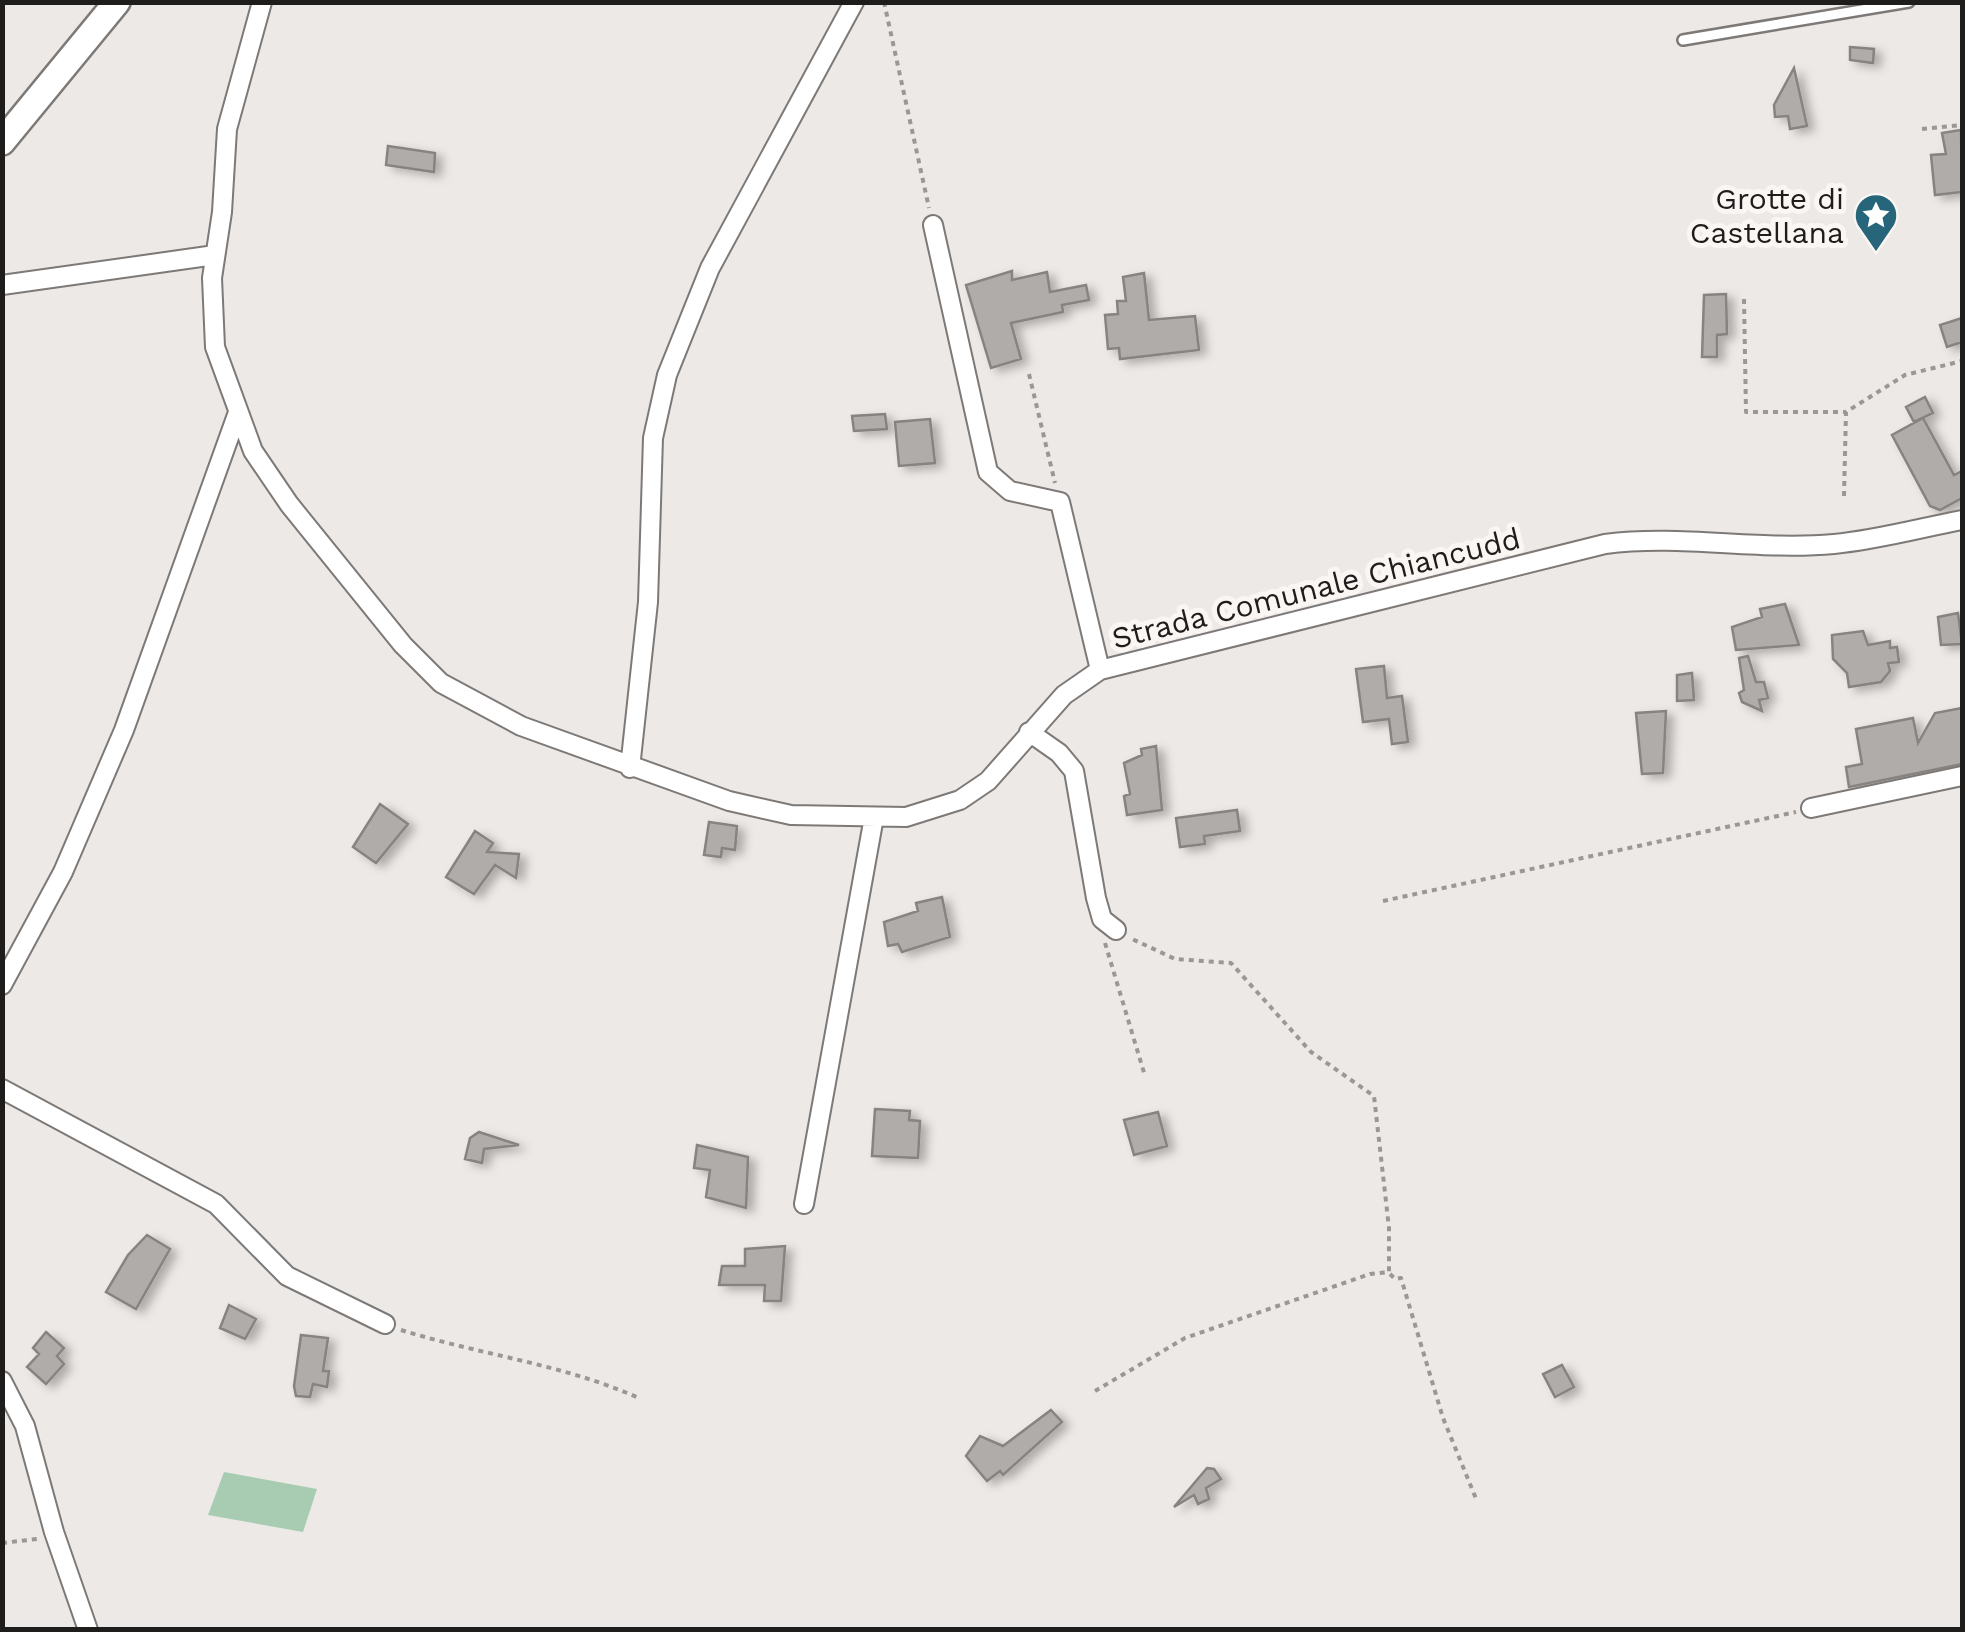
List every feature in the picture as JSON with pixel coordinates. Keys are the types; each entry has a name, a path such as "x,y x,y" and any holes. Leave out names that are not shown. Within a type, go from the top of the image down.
{"main road":[{"path":"2,142 117,2"}],"street":[{"name":"Strada Comunale Chiancudd","path":"262,2 232,99 210,316 215,347 253,450 288,504 403,645 440,683 521,726 630,768 729,800 791,814 906,817 960,800 988,782 1064,695 1100,670 1605,544 1659,538 1737,546 1836,544 1962,520"},
{"path":"630,768 648,602 653,438 667,376 710,268 854,2"},
{"path":"933,224 988,472 1010,491 1060,502 1100,670"},
{"path":"2,286 215,255"},
{"path":"2,985 63,872 124,730 237,415"},
{"path":"1029,732 1059,753 1074,771 1109,924"},
{"path":"1811,808 1962,776"},
{"path":"804,1204 874,817"},
{"path":"2,1090 216,1204 287,1276 385,1324"},
{"path":"2,1381 25,1426 54,1532 88,1630"}],"lane":[{"path":"1684,40 1909,2"}],"path":[{"path":"884,2 933,224"},
{"path":"1922,129 1962,124"},
{"path":"1744,299 1746,412 1846,412 1906,374 1962,361"},
{"path":"1029,374 1060,502"},
{"path":"1844,496 1846,412"},
{"path":"1382,900 1811,808"},
{"path":"1145,1076 1105,944 1109,924 1166,956 1231,964 1312,1052 1374,1096 1389,1228 1389,1272 1394,1280 1400,1278 1443,1418 1477,1501"},
{"path":"1095,1392 1185,1338 1370,1274 1389,1272"},
{"path":"385,1324 464,1350 586,1377 641,1400"},
{"path":"2,1543 20,1544 54,1532"}],"green space":[{"path":"224,1472 317,1489 303,1532 208,1515"}],"building":[{"path":"1850,47 1874,49 1873,63 1850,60"},
{"path":"1794,68 1807,126 1790,129 1788,116 1775,117 1774,105"},
{"path":"1961,130 1962,192 1935,195 1931,155 1946,154 1942,133"},
{"path":"388,146 435,153 434,172 386,165"},
{"path":"1012,271 1012,280 1047,272 1050,292 1086,285 1089,300 1062,305 1063,312 1011,323 1021,359 991,368 966,285"},
{"path":"1144,273 1149,320 1195,316 1199,350 1120,359 1119,348 1108,349 1105,315 1118,314 1117,301 1126,301 1123,277"},
{"path":"1726,294 1727,334 1717,335 1717,357 1702,357 1704,295"},
{"path":"1962,318 1962,342 1947,347 1940,325"},
{"path":"1925,397 1933,413 1914,422 1906,407"},
{"path":"885,414 887,429 854,431 852,416"},
{"path":"1923,418 1954,475 1962,471 1962,498 1940,510 1930,506 1892,435"},
{"path":"930,419 935,463 899,466 895,422"},
{"path":"1785,604 1799,645 1736,650 1732,627 1762,617 1760,609"},
{"path":"1958,613 1962,644 1941,645 1938,617"},
{"path":"1863,631 1868,645 1890,641 1890,648 1897,647 1899,662 1888,663 1890,671 1881,682 1849,687 1847,673 1833,659 1832,635"},
{"path":"1748,656 1756,682 1764,682 1768,698 1759,700 1762,711 1742,702 1739,693 1744,690 1739,658"},
{"path":"1384,666 1387,698 1402,696 1408,742 1392,744 1389,719 1363,722 1356,669"},
{"path":"1692,673 1694,700 1677,701 1677,675"},
{"path":"1962,708 1962,764 1849,787 1846,767 1862,764 1856,729 1913,718 1918,743 1935,713"},
{"path":"1666,711 1663,773 1642,774 1636,713"},
{"path":"1156,746 1162,810 1127,815 1124,796 1130,794 1124,763 1142,755 1141,749"},
{"path":"380,804 408,824 376,863 353,847"},
{"path":"1237,810 1240,831 1204,836 1205,844 1180,847 1176,818"},
{"path":"709,822 737,826 735,850 722,848 721,857 704,855"},
{"path":"475,831 493,843 487,852 519,854 516,878 495,865 474,894 446,877"},
{"path":"942,897 950,937 902,952 898,944 888,946 884,922 918,911 916,903"},
{"path":"875,1109 910,1111 909,1120 920,1121 918,1158 872,1156"},
{"path":"1158,1112 1167,1146 1134,1155 1124,1120"},
{"path":"479,1132 519,1145 484,1149 482,1163 465,1159 470,1138"},
{"path":"697,1145 748,1157 746,1208 706,1197 710,1170 694,1168"},
{"path":"147,1235 170,1249 136,1309 106,1292 128,1255"},
{"path":"785,1246 781,1301 764,1301 765,1285 719,1285 722,1266 745,1266 745,1249"},
{"path":"229,1305 256,1319 245,1339 220,1328"},
{"path":"46,1332 64,1348 57,1356 64,1364 46,1384 27,1367 39,1354 33,1348"},
{"path":"301,1335 328,1338 323,1371 329,1371 327,1387 313,1384 310,1397 296,1396 294,1386"},
{"path":"1562,1365 1574,1387 1555,1397 1543,1374"},
{"path":"1051,1410 1062,1422 1003,1475 1000,1471 987,1481 966,1456 980,1436 1003,1446"},
{"path":"1207,1468 1214,1469 1221,1479 1206,1488 1209,1499 1198,1504 1194,1495 1174,1507"}],"place":[{"name":"Grotte di Castellana","path":"1876,253"}]}
